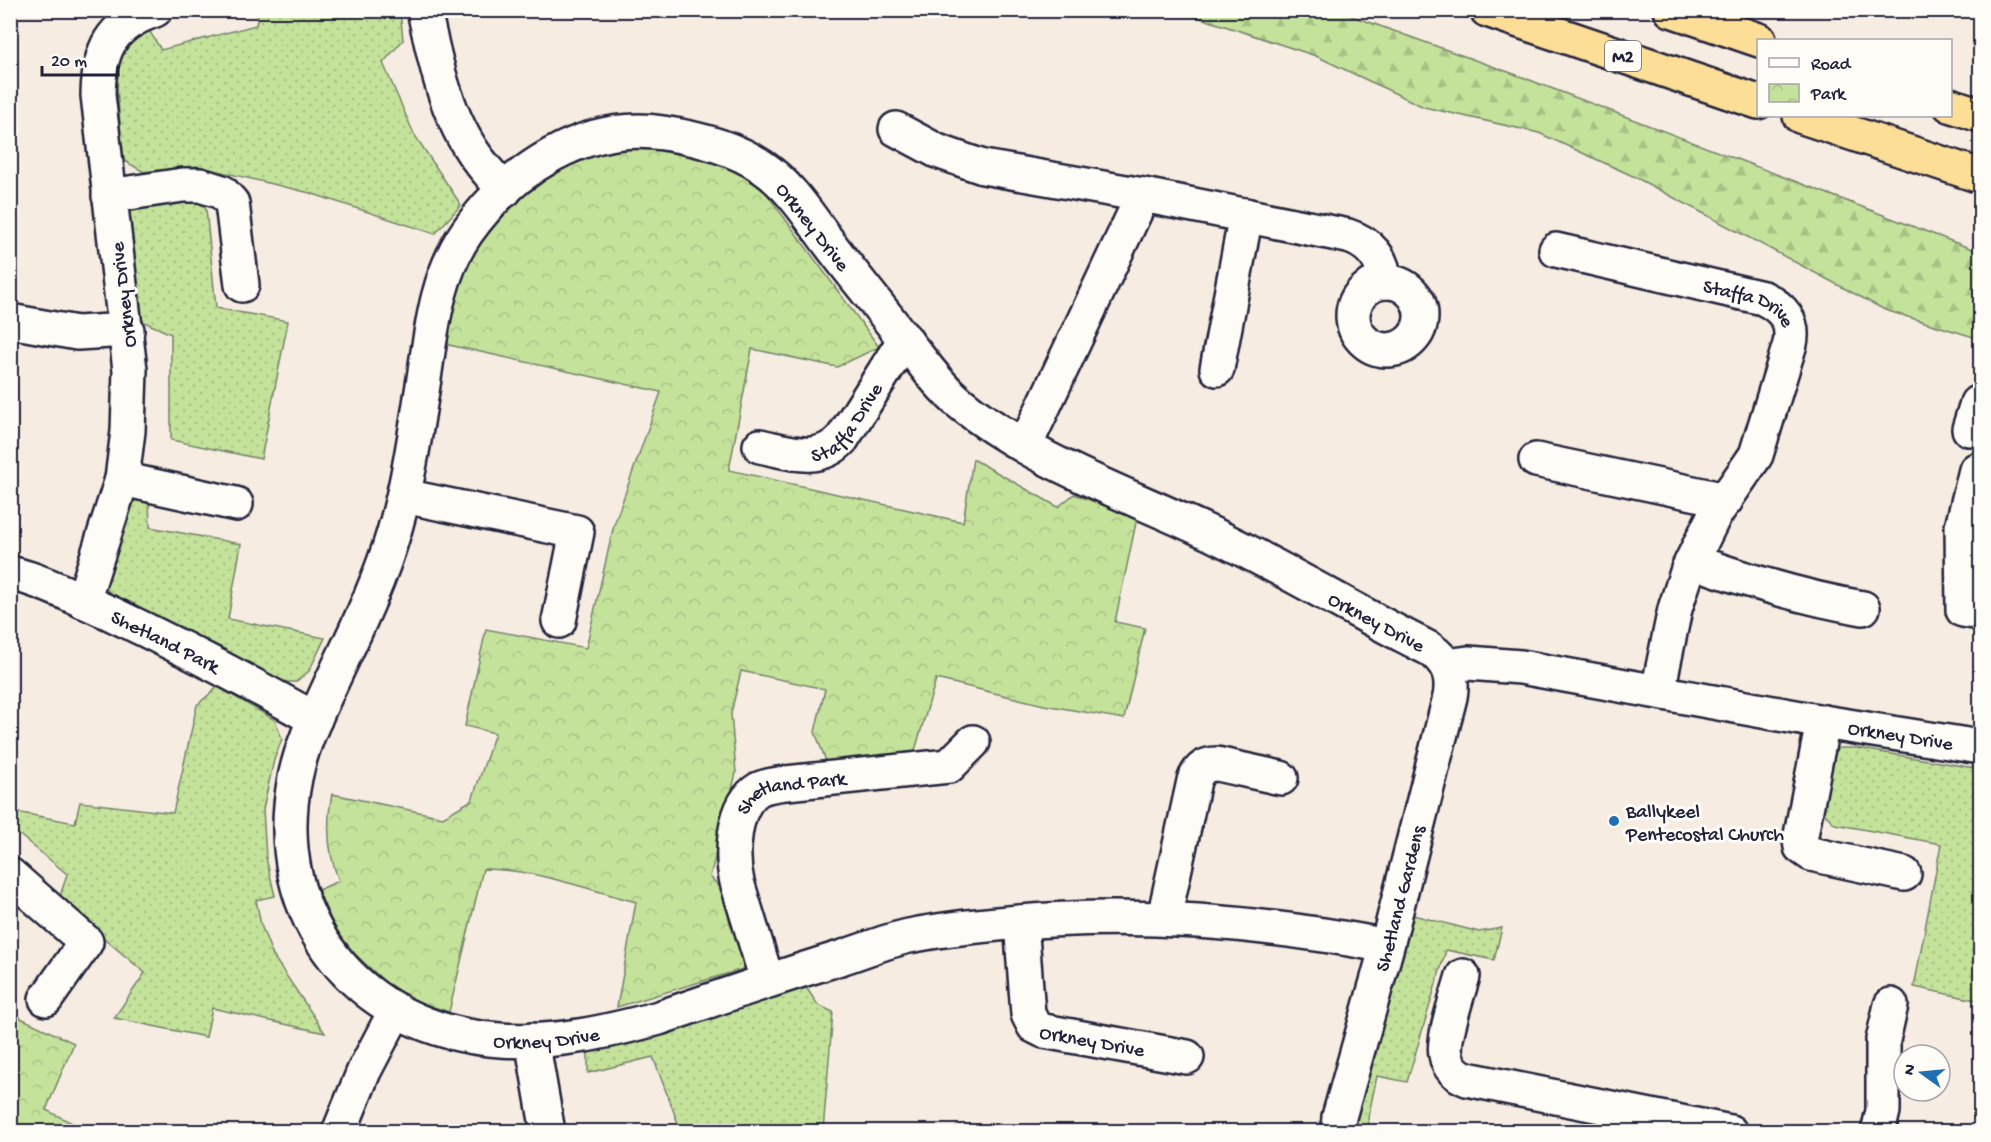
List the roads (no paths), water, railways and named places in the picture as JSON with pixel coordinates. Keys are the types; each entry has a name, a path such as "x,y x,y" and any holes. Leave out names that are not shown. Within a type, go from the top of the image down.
{"highway":[{"name":"M2","path":"1487,10 1757,102"},
{"path":"1671,10 1757,39"},
{"path":"1952,106 1980,115"},
{"path":"1803,117 1980,176"}],"street":[{"name":"Orkney Drive","path":"82,601 122,479 128,431 130,370 98,95 101,61 107,45 118,30 155,10"},
{"path":"424,10 437,68 453,112 477,158 505,190"},
{"path":"896,129 947,156 983,167 1143,195 1355,238 1377,255 1385,282"},
{"name":"Orkney Drive","path":"1387,946 1242,923 1164,918 1021,921 947,929 906,936 626,1027 592,1035 532,1040 500,1040 456,1033 396,1010 364,989 339,966 316,932 302,898 292,859 290,814 298,765 315,719 389,550 404,496 432,326 441,288 457,249 467,232 505,190 525,172 566,147 606,136 646,131 696,139 726,149 758,163 801,204 850,272 929,372 957,401 1025,446 1108,488 1268,561 1430,649 1447,666 1468,663 1521,667 1823,723 1980,747"},
{"path":"109,196 183,184 200,185 222,192 232,203 242,285"},
{"path":"1025,446 1143,195"},
{"path":"1217,369 1246,215"},
{"name":"Staffa Drive","path":"1556,250 1757,296 1773,303 1786,316 1792,330 1790,344 1756,455 1707,528 1692,561 1675,609 1658,691"},
{"path":"10,321 77,333 127,330"},
{"name":"Staffa Drive","path":"760,446 807,455 825,452 835,445 842,438 905,339"},
{"path":"1536,460 1726,500"},
{"path":"1976,470 1962,527 1963,610 1980,614"},
{"path":"122,479 236,504"},
{"path":"404,496 577,532 559,621"},
{"path":"1692,561 1770,587 1823,601 1863,608"},
{"name":"Shetland Park","path":"10,573 31,578 82,601 234,674 315,719"},
{"name":"Shetland Gardens","path":"1338,1131 1341,1109 1387,946 1450,697 1452,682 1447,666"},
{"name":"Orkney Drive","path":"1823,723 1800,840 1801,847 1811,854 1904,874"},
{"name":"Shetland Park","path":"767,980 734,866 733,851 738,824 751,796 764,787 786,783 949,766 973,742"},
{"path":"1164,918 1194,781 1199,771 1206,765 1217,765 1281,778"},
{"path":"10,875 86,942 46,999"},
{"name":"Orkney Drive","path":"1021,921 1028,1014 1034,1026 1044,1031 1187,1057"},
{"path":"1463,976 1445,1050 1450,1066 1459,1075 1467,1079 1730,1131"},
{"path":"1878,1131 1883,1111 1883,1040 1891,1005"},
{"path":"339,1131 364,1071 396,1010"},
{"path":"532,1040 548,1131"}],"place":[{"name":"Ballykeel Pentecostal Church","path":"1614,821"}]}
